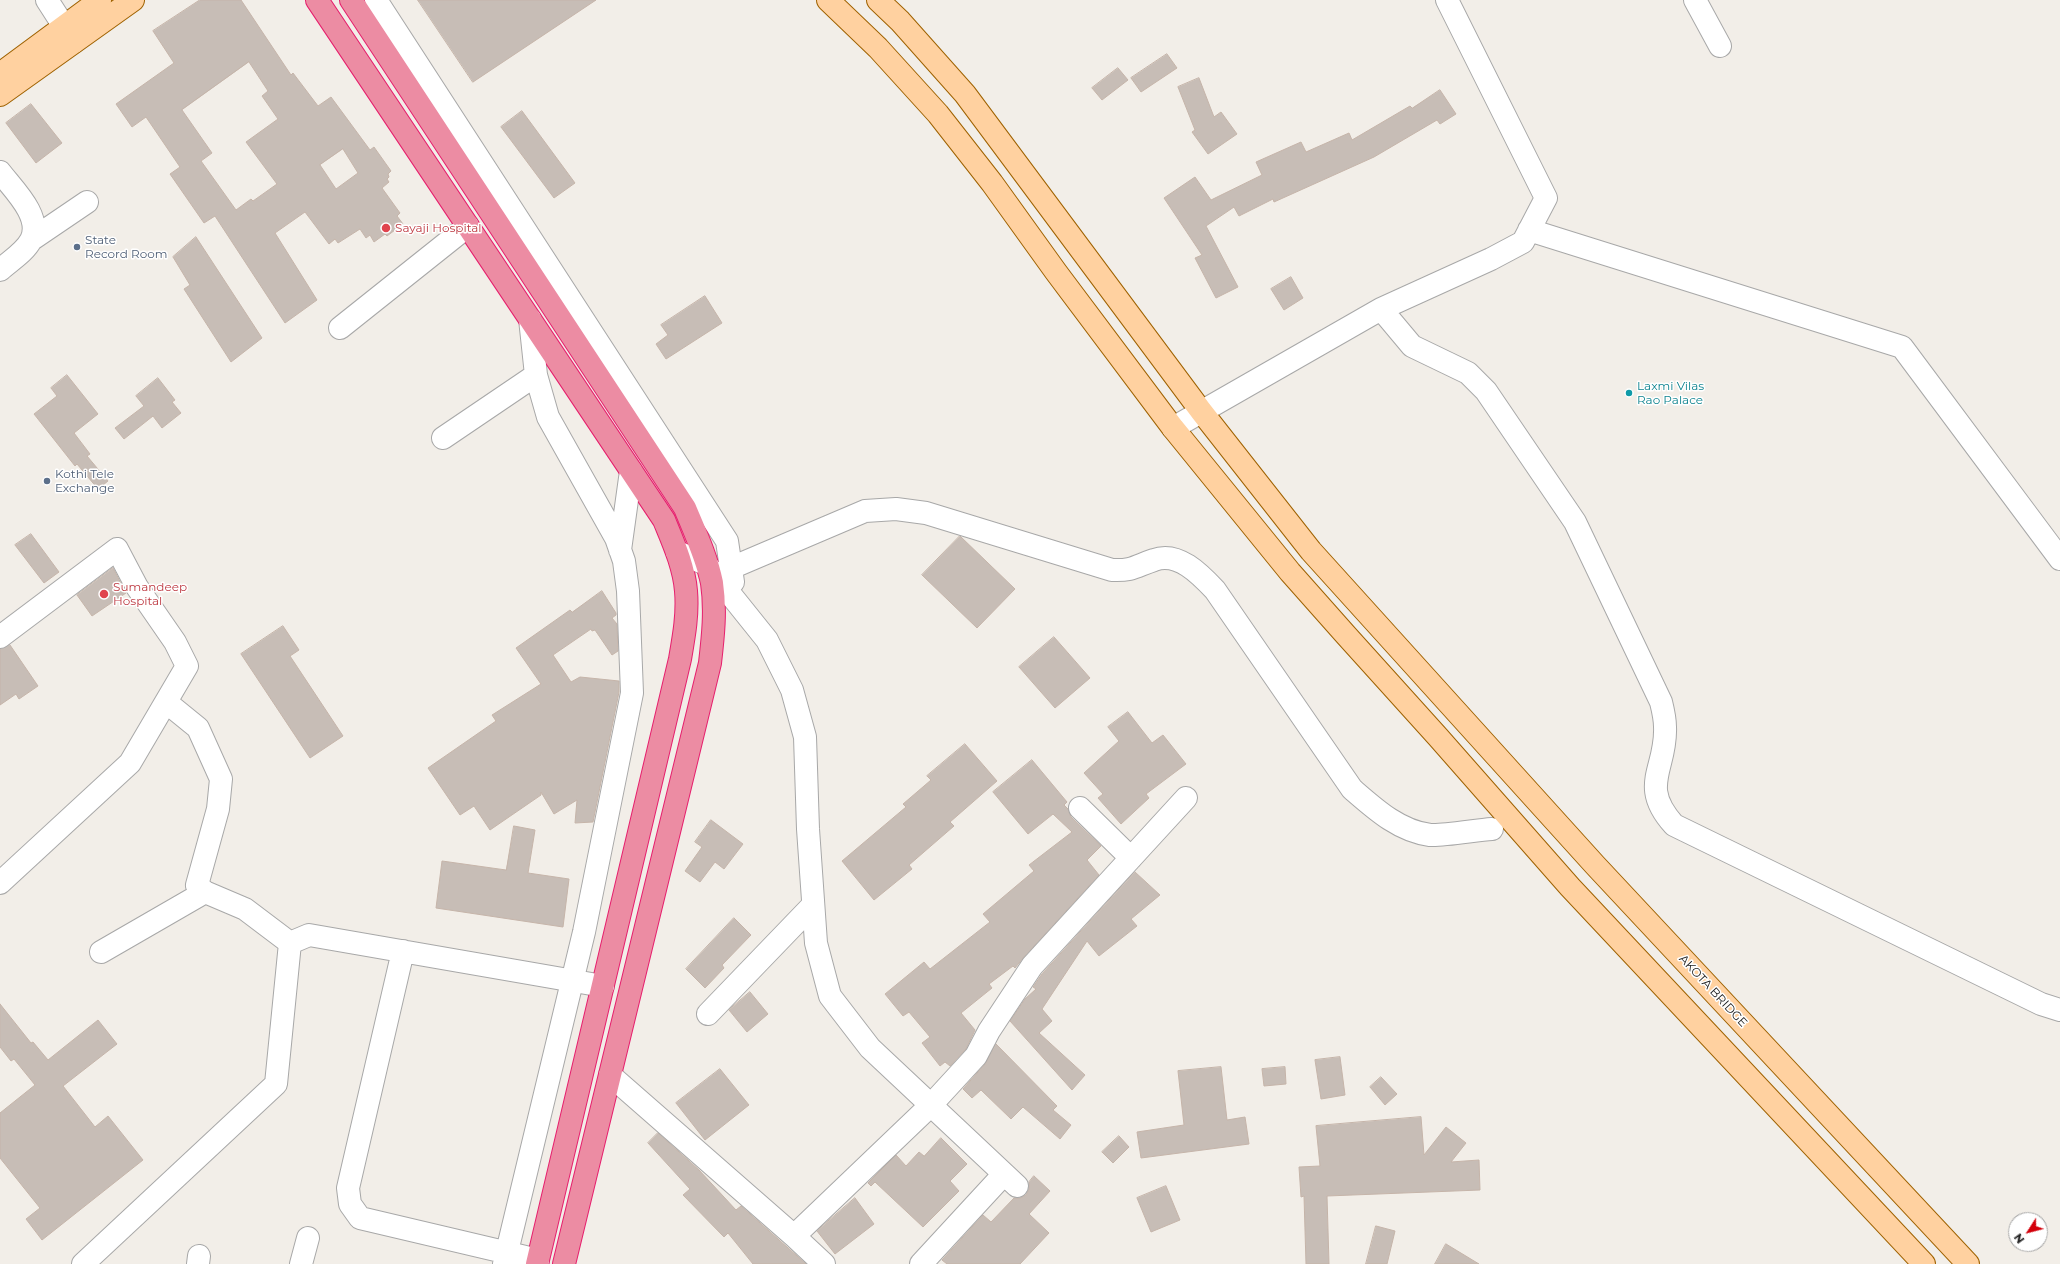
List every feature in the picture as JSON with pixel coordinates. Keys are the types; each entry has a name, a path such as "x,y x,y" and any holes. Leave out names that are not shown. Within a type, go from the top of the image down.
{"highway":[{"path":"317,0 664,520 677,552 686,590 686,623 680,659 538,1262"},
{"path":"351,0 685,508 698,538 712,583 714,629 710,663 564,1264"}],"main road":[{"path":"0,95 70,35 100,0"},
{"path":"0,74 133,0"},
{"path":"828,0 878,48 938,114 992,183 1056,272 1173,428 1290,572 1570,887 1924,1264"},
{"name":"AKOTA BRIDGE","path":"878,0 900,21 965,94 1201,411 1311,551 1594,865 1968,1264"}],"street":[{"path":"47,0 70,35"},
{"path":"376,0 727,541 736,601"},
{"path":"1173,428 1381,309 1491,259 1523,242 1546,198 1447,0"},
{"path":"1695,0 1720,46"},
{"path":"0,172 32,214 35,224 31,240"},
{"path":"0,270 23,250 31,240 87,202"},
{"path":"340,328 468,226"},
{"path":"1529,230 1902,347 2060,559"},
{"path":"1381,309 1412,346 1468,372 1486,391 1576,522 1661,702 1665,727 1662,753 1654,785 1660,807 1674,825 2041,1004 2060,1010"},
{"path":"506,1258 584,932 632,693 628,591 624,561 616,538 581,473 548,417 536,375 530,319"},
{"path":"443,438 536,375"},
{"path":"620,550 632,471"},
{"path":"731,568 865,511 896,509 926,513 1112,570 1128,571 1156,559 1168,559 1182,563 1199,573 1214,590 1352,789 1381,814 1412,831 1432,835 1492,829"},
{"path":"0,636 117,549 137,587 175,642 187,666 130,763 0,883"},
{"path":"677,552 706,564 767,640 792,690 804,737 816,943 830,996 870,1048 1010,1180 921,1264"},
{"path":"166,702 198,728 221,779 218,809 197,885 205,892 246,909 290,943"},
{"path":"794,1236 931,1105 976,1056 989,1031 1032,966 1186,798"},
{"path":"1080,808 1131,858"},
{"path":"101,952 205,892"},
{"path":"708,1014 813,905"},
{"path":"290,943 309,934 603,986"},
{"path":"83,1264 276,1084 290,943"},
{"path":"403,951 348,1188 350,1204 360,1218 506,1258 538,1262"},
{"path":"610,1076 794,1236 824,1264"},
{"path":"301,1264 308,1238"}],"building":[{"path":"200,0 241,0 291,75 293,73 318,106 331,97 370,150 374,147 391,171 388,174 389,177 387,179 389,182 382,188 400,213 397,216 403,224 387,236 385,234 374,242 370,235 366,238 360,229 338,243 335,239 329,244 305,212 275,233 317,300 285,323 215,216 204,223 170,174 180,167 146,117 132,127 116,104 174,63 153,31","holes":["249,62 268,91 262,96 278,119 246,142 277,184 253,201 251,199 236,210 201,161 212,153 182,110","343,149 358,173 336,189 320,165"]},
{"path":"418,0 596,0 473,82"},
{"path":"1167,54 1177,68 1141,92 1131,78"},
{"path":"1118,68 1128,80 1102,100 1092,88"},
{"path":"1199,78 1214,117 1221,112 1237,134 1208,154 1192,132 1195,130 1178,87"},
{"path":"1440,90 1456,114 1440,124 1437,120 1374,157 1274,202 1273,199 1239,216 1234,207 1206,226 1238,287 1216,298 1195,258 1202,255 1164,198 1195,177 1211,200 1262,175 1256,162 1301,142 1306,152 1349,133 1352,140 1410,106 1412,108"},
{"path":"31,104 62,143 36,163 6,123"},
{"path":"522,111 575,183 554,198 501,127"},
{"path":"196,237 262,338 231,362 184,289 190,285 173,257"},
{"path":"1291,277 1303,298 1284,310 1271,289"},
{"path":"705,296 722,323 666,359 656,344 668,335 661,325"},
{"path":"67,375 98,414 74,433 90,454 87,456 108,481 98,489 77,464 75,466 34,414 57,396 51,388"},
{"path":"158,378 175,400 172,402 181,413 162,428 153,416 124,439 115,428 144,406 136,396"},
{"path":"31,534 59,572 44,583 15,545"},
{"path":"960,536 1015,589 977,628 922,575"},
{"path":"113,568 126,593 92,616 77,595"},
{"path":"602,591 616,613 616,615 612,618 617,624 618,651 612,655 595,630 592,631 591,629 553,655 571,682 580,677 619,681 619,692 593,822 575,823 577,800 554,814 541,792 541,795 490,830 474,806 460,815 428,768 496,721 492,715 541,684 516,648 570,610 572,612"},
{"path":"283,626 299,650 290,656 343,736 310,758 241,654"},
{"path":"1054,637 1090,678 1055,708 1019,667"},
{"path":"10,645 38,686 19,699 16,694 0,705 0,649"},
{"path":"1128,712 1152,743 1163,735 1186,764 1146,794 1149,798 1121,824 1098,798 1103,794 1084,773 1119,741 1108,727"},
{"path":"965,744 997,781 950,822 954,826 909,865 912,869 874,900 842,861 906,807 903,804 931,780 927,776"},
{"path":"1032,760 1067,802 1064,805 1068,809 1071,817 1101,846 1087,860 1099,875 1015,968 1013,966 989,984 992,988 961,1013 975,1030 966,1049 950,1066 945,1062 940,1066 922,1043 930,1037 909,1012 903,1016 885,994 924,962 930,969 990,922 983,914 1034,871 1029,865 1072,832 1053,814 1028,834 993,792"},
{"path":"711,820 743,844 724,869 715,862 700,882 685,871 702,847 695,842"},
{"path":"514,826 535,830 528,873 569,879 563,927 436,908 442,861 506,870"},
{"path":"1135,872 1160,895 1131,919 1137,926 1099,956 1087,941 1042,1009 1052,1021 1039,1033 1085,1075 1072,1090 1010,1021 1025,999 1036,989 1033,987 1042,974"},
{"path":"734,918 751,935 722,965 724,968 705,988 686,969"},
{"path":"750,992 768,1014 747,1032 729,1010"},
{"path":"0,1004 31,1043 33,1042 48,1060 98,1020 117,1044 63,1086 95,1127 108,1116 143,1160 42,1240 26,1219 40,1208 0,1158 0,1113 35,1085 14,1059 11,1061 0,1047"},
{"path":"996,1044 1057,1106 1053,1110 1071,1125 1060,1139 1023,1107 1011,1119 981,1090 972,1098 963,1089 985,1064"},
{"path":"1340,1057 1345,1095 1321,1099 1315,1060"},
{"path":"1221,1067 1227,1120 1245,1117 1249,1144 1141,1158 1137,1132 1184,1125 1178,1071"},
{"path":"1285,1067 1286,1084 1264,1086 1262,1069"},
{"path":"720,1069 749,1105 705,1140 676,1103"},
{"path":"1381,1077 1397,1094 1385,1105 1370,1087"},
{"path":"1421,1117 1424,1155 1446,1127 1466,1143 1451,1162 1479,1160 1480,1190 1327,1196 1329,1264 1306,1264 1304,1196 1301,1197 1299,1167 1320,1166 1316,1126"},
{"path":"658,1133 699,1170 736,1210 741,1206 806,1264 753,1264 728,1233 724,1237 683,1195 690,1189 648,1143"},
{"path":"1119,1136 1129,1147 1113,1163 1102,1152"},
{"path":"941,1138 967,1164 950,1181 959,1191 923,1227 875,1182 871,1186 868,1183 896,1155 906,1166 919,1152 924,1156"},
{"path":"1034,1176 1050,1191 1029,1214 1049,1233 1020,1264 947,1264 942,1260 983,1215 991,1222 1014,1198 1020,1198 1026,1195 1029,1189 1029,1182"},
{"path":"1166,1186 1180,1220 1151,1232 1137,1198"},
{"path":"855,1198 874,1224 835,1254 817,1231"},
{"path":"1376,1226 1395,1231 1387,1264 1366,1264"},
{"path":"1446,1244 1479,1264 1435,1264"}],"place":[{"name":"Sayaji Hospital","path":"386,228"},
{"name":"State Record Room","path":"77,247"},
{"name":"Laxmi Vilas Rao Palace","path":"1629,393"},
{"name":"Kothi Tele Exchange","path":"47,481"},
{"name":"Sumandeep Hospital","path":"104,594"}]}
